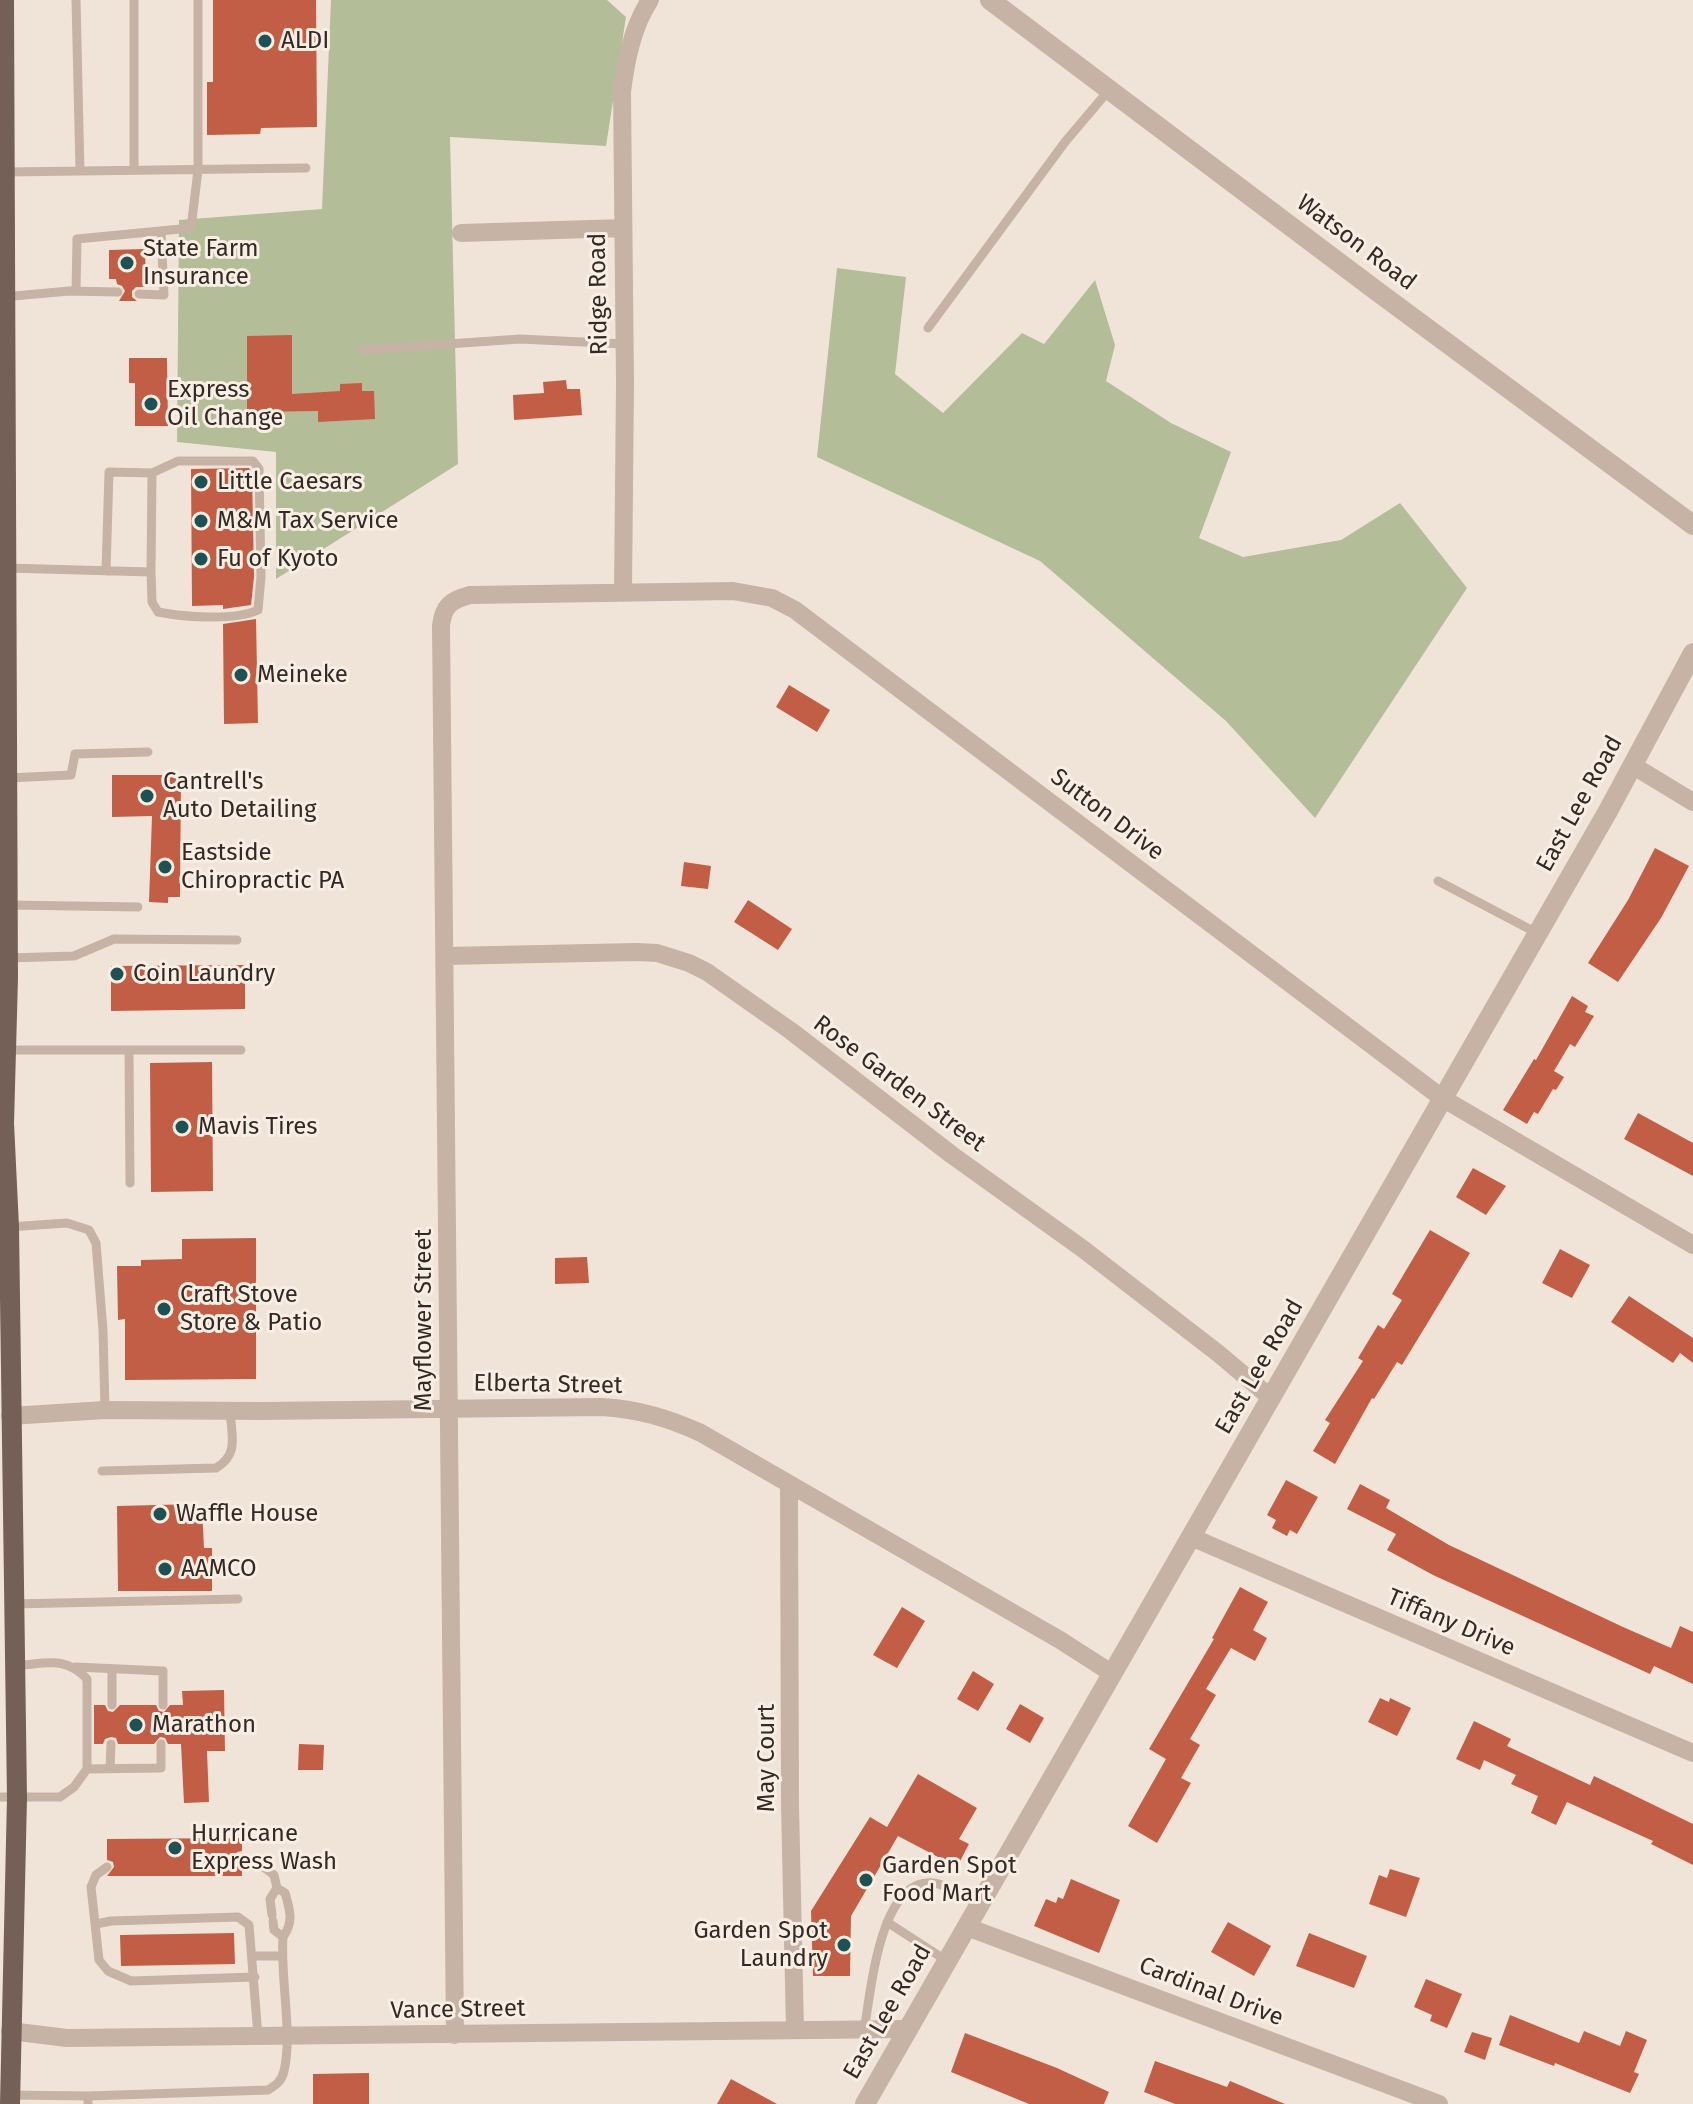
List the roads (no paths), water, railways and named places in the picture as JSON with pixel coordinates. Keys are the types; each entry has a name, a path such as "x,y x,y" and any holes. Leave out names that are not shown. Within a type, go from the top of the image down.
{"main road":[{"path":"4,0 2,305 7,568 4,778 8,905 2,1123 9,1227 5,1346 10,1416 6,1526 13,1604 5,2031 10,2099"}],"street":[{"name":"Ridge Road","path":"623,593 622,92 625,62 634,31 650,0"},
{"name":"Watson Road","path":"1001,3 1109,90 1693,525"},
{"path":"461,233 623,228"},
{"name":"Sutton Drive","path":"446,606 454,599 470,595 733,591 772,598 795,610 1442,1098 1693,1245"},
{"name":"Mayflower Street","path":"446,606 441,626 455,2035"},
{"name":"East Lee Road","path":"865,2104 1537,933 1693,653"},
{"path":"1632,765 1693,802"},
{"name":"Rose Garden Street","path":"445,956 657,953 707,972 1083,1249 1210,1346 1271,1398"},
{"name":"Elberta Street","path":"10,1416 105,1410 601,1407 647,1412 701,1433 1060,1640 1113,1674"},
{"name":"May Court","path":"789,1486 790,1805 795,2030"},
{"name":"Tiffany Drive","path":"1191,1537 1693,1753"},
{"name":"Cardinal Drive","path":"967,1927 1439,2104"},
{"name":"Vance Street","path":"5,2031 67,2038 907,2029"}],"lane":[{"path":"76,0 80,171"},
{"path":"134,0 134,170"},
{"path":"76,291 77,239 191,228 198,170 198,0"},
{"path":"928,328 1065,142 1109,90"},
{"path":"4,180 80,171 306,168"},
{"path":"139,294 164,295 161,231"},
{"path":"2,305 76,291 118,292"},
{"path":"362,350 520,339 624,344"},
{"path":"106,571 109,472 152,473 178,461 253,461 259,469 261,577 258,610 241,616 158,612 152,602 152,473"},
{"path":"7,568 151,572"},
{"path":"4,778 71,775 75,754 148,752"},
{"path":"1438,881 1537,933"},
{"path":"8,905 138,907"},
{"path":"6,971 74,956 114,939 237,940"},
{"path":"6,1050 241,1050"},
{"path":"129,1050 130,1183"},
{"path":"9,1227 67,1223 89,1230 96,1243 105,1410"},
{"path":"102,1471 216,1468 232,1454 230,1410"},
{"path":"13,1604 238,1599"},
{"path":"10,1678 63,1663 76,1667 163,1671 163,1705"},
{"path":"8,1798 60,1797 74,1787 87,1769 87,1679 76,1667"},
{"path":"112,1669 112,1705"},
{"path":"110,1769 111,1744"},
{"path":"87,1769 161,1768 161,1744"},
{"path":"10,2099 88,2100 268,2090 278,2084 284,2071 286,2036 283,1937 290,1927 290,1914 285,1893 277,1888 274,1875 255,1861 242,1858"},
{"path":"107,1867 96,1875 91,1887 99,1960 108,1971 131,1981 255,1977"},
{"path":"864,2030 881,1932 902,1896 918,1885 934,1883 980,1905"},
{"path":"277,1888 270,1899 272,1918 274,1930 283,1937"},
{"path":"96,1924 238,1917 249,1925 258,2036"},
{"path":"887,1922 947,1961"},
{"path":"252,1956 282,1956"}],"place":[{"name":"ALDI","path":"265,41"},
{"name":"State Farm Insurance","path":"127,263"},
{"name":"Express Oil Change","path":"151,404"},
{"name":"Little Caesars","path":"201,482"},
{"name":"M&M Tax Service","path":"201,521"},
{"name":"Fu of Kyoto","path":"201,559"},
{"name":"Meineke","path":"241,675"},
{"name":"Cantrell's Auto Detailing","path":"147,796"},
{"name":"Eastside Chiropractic PA","path":"165,867"},
{"name":"Coin Laundry","path":"117,974"},
{"name":"Mavis Tires","path":"182,1127"},
{"name":"Craft Stove Store & Patio","path":"164,1309"},
{"name":"Waffle House","path":"160,1514"},
{"name":"AAMCO","path":"165,1569"},
{"name":"Marathon","path":"136,1725"},
{"name":"Hurricane Express Wash","path":"175,1848"},
{"name":"Garden Spot Food Mart","path":"866,1880"},
{"name":"Garden Spot Laundry","path":"844,1945"}]}
